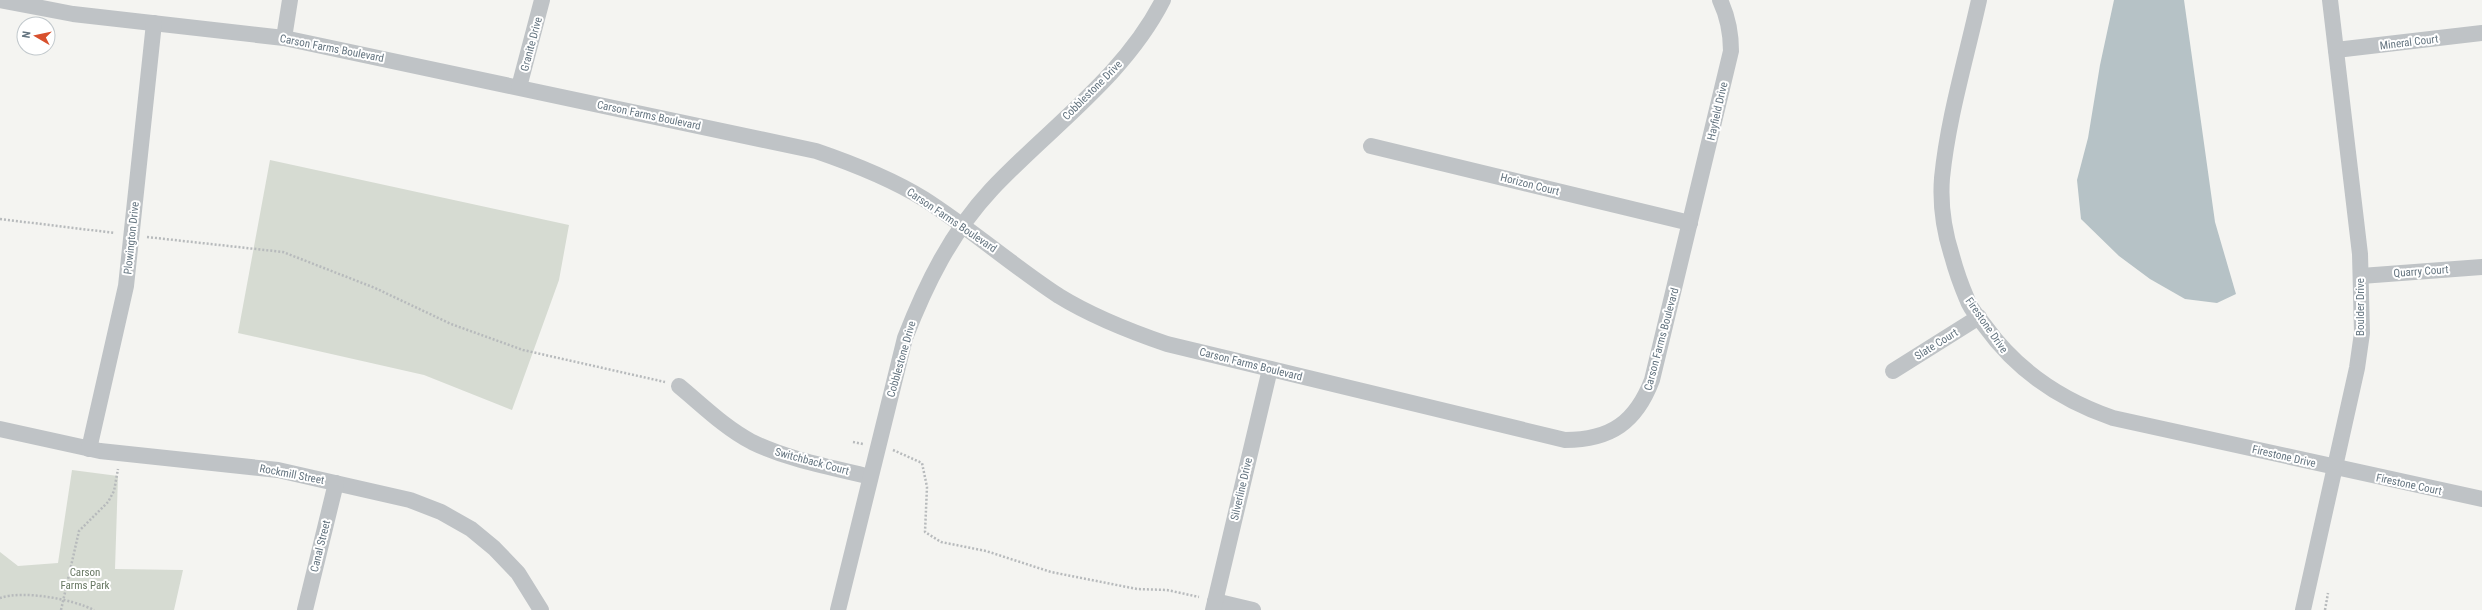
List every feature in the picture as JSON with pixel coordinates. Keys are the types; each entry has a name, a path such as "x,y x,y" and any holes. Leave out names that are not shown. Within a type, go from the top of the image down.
{"street":[{"name":"Carson Farms Boulevard","path":"0,0 28,3 73,14 284,38 519,87 816,152 887,178 924,199 1059,296 1096,316 1134,333 1167,344 1565,440 1583,440 1602,435 1620,426 1633,415 1644,399 1652,380 1690,223"},
{"path":"284,38 290,0"},
{"name":"Granite Drive","path":"519,87 542,0"},
{"name":"Cobblestone Drive","path":"838,610 905,338 920,297 936,266 962,226 991,191 1113,70 1136,44 1163,0"},
{"name":"Hayfield Drive","path":"1690,223 1731,51 1731,33 1727,15 1720,0"},
{"name":"Firestone Drive","path":"1979,0 1948,140 1942,179 1946,235 1967,300 1999,346 2032,377 2058,395 2086,409 2113,418 2335,468"},
{"name":"Boulder Drive","path":"2303,610 2335,468 2362,333 2360,254 2330,0"},
{"name":"Plowington Drive","path":"89,449 126,286 154,23"},
{"name":"Mineral Court","path":"2336,50 2482,33"},
{"name":"Horizon Court","path":"1371,146 1690,223"},
{"name":"Quarry Court","path":"2361,276 2482,267"},
{"name":"Slate Court","path":"1893,371 1979,318"},
{"name":"Silverline Drive","path":"1214,606 1270,369"},
{"name":"Switchback Court","path":"679,386 725,425 751,442 780,454 870,477"},
{"name":"Rockmill Street","path":"0,429 89,449 278,470 410,500 441,512 471,529 494,548 518,573 541,610"},
{"name":"Firestone Court","path":"2335,468 2482,499"},
{"name":"Canal Street","path":"305,610 336,483"},
{"path":"1214,606 1253,610"}],"path":[{"path":"0,219 283,252 375,288 451,324 523,350 679,386"},
{"path":"853,442 898,452 922,462 927,487 925,532 941,542 986,551 1058,574 1137,589 1185,593 1214,606"},
{"path":"61,610 79,531 108,502 114,491 121,453"},
{"path":"2325,610 2328,593"},
{"path":"0,598 25,595 63,601 94,610"}],"green space":[{"path":"270,160 569,225 559,280 512,410 424,375 238,333"},
{"name":"Carson Farms Park","path":"72,470 118,476 115,569 183,570 174,610 0,610 0,552 18,566 58,563"}],"shaded area":[{"path":"2114,0 2184,0 2215,222 2236,294 2217,303 2185,299 2150,279 2119,256 2081,219 2077,180 2088,138 2100,65"}]}
